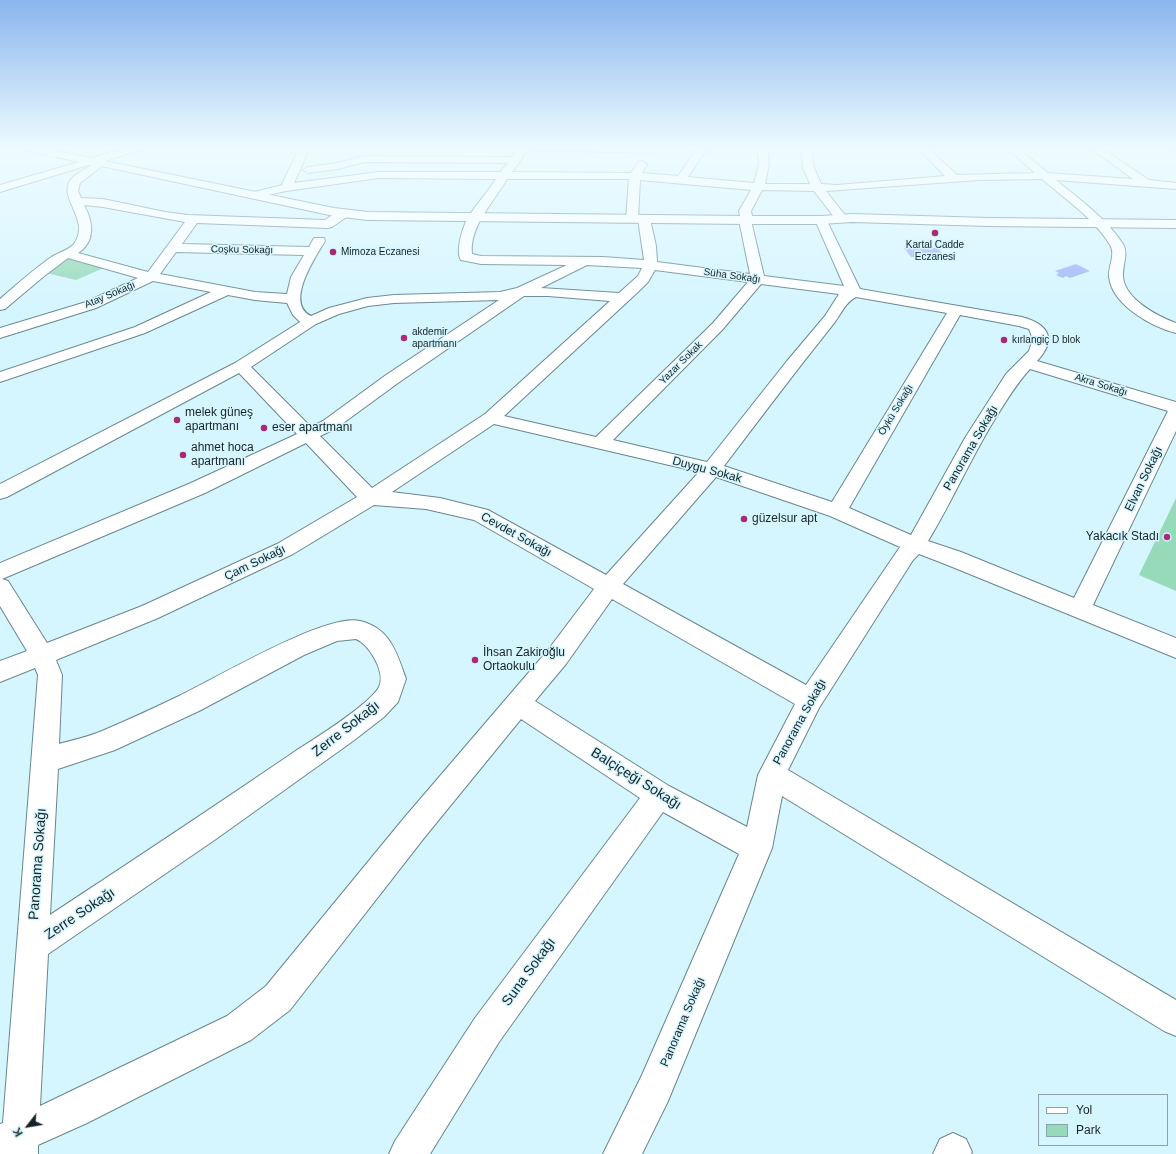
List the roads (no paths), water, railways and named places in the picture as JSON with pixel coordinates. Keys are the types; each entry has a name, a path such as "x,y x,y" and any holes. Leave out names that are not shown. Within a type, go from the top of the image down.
{"street":[{"path":"0,306 26,284 80,246 86,226 81,208 77,202 89,201 165,216 194,219 328,224"},
{"path":"283,201 344,213 368,216 831,220 856,222 904,220 1176,224"},
{"path":"474,218 487,201"},
{"path":"637,201 638,219 652,261 651,265"},
{"path":"751,201 745,211 747,220 746,225 758,279"},
{"path":"13,1143 74,1110 239,1028 278,998 414,828 557,657 609,586 712,469 793,364 831,318 843,298 854,292 831,220 823,201"},
{"path":"1075,201 1100,223 1119,250 1116,277 1120,291 1138,309 1158,321 1176,328"},
{"path":"311,321 300,316 294,305 294,286 328,224 344,213"},
{"name":"Süha Sokağı","path":"474,218 465,248 466,257 481,260 587,261 651,265 854,292 1022,322 1034,326"},
{"name":"Atay Sokağı","path":"0,333 91,304 151,277 194,219"},
{"name":"Coşku Sokağı","path":"172,248 313,251"},
{"path":"67,254 151,277 255,296 294,299"},
{"path":"0,572 198,488 329,425 405,370 521,292 587,261"},
{"name":"Çam Sokağı","path":"0,672 150,612 285,549 370,498 491,418 622,298 641,284 648,274 651,265"},
{"name":"Yazar Sokak","path":"600,443 718,326 758,279"},
{"path":"0,377 140,330 226,290"},
{"path":"0,492 241,366 311,321 334,311 366,302 443,297 500,296 521,292 548,292 622,298"},
{"name":"Öykü Sokağı","path":"836,511 956,310"},
{"name":"Panorama Sokağı","path":"622,1154 655,1088 757,848 772,775 810,700 905,556 915,545 931,519 974,438 1012,378 1036,353 1041,339 1039,332 1034,326"},
{"name":"Akra Sokağı","path":"1026,363 1176,408"},
{"path":"241,366 370,498"},
{"name":"Elvan Sokağı","path":"1080,609 1176,413"},
{"name":"Duygu Sokak","path":"491,418 712,469 836,511 915,545 953,558 1176,648"},
{"name":"Cevdet Sokağı","path":"370,498 400,498 463,509 481,515 810,700"},
{"name":"Panorama Sokağı","path":"0,587 42,655 50,675 33,945 13,1143"},
{"name":"Zerre Sokağı","path":"33,945 206,829 344,733 375,709 389,694 394,678 386,656 372,636 358,630 335,632 296,648 190,703 106,742 45,761"},
{"name":"Balçiçeği Sokağı","path":"518,704 659,795 757,848"},
{"path":"772,775 1176,1020"},
{"name":"Suna Sokağı","path":"408,1154 487,1030 659,795"}],"water":[{"path":"904,248 938,248 945,257 911,257"},
{"path":"1076,264 1090,271 1070,278 1066,276 1063,278 1056,275 1059,273 1055,271"}],"place":[{"name":"Kartal Cadde Eczanesi","path":"935,233"},
{"name":"Mimoza Eczanesi","path":"333,252"},
{"name":"akdemir apartmanı","path":"404,338"},
{"name":"kırlangiç D blok","path":"1004,340"},
{"name":"melek güneş apartmanı","path":"177,420"},
{"name":"eser apartmanı","path":"264,428"},
{"name":"ahmet hoca apartmanı","path":"183,455"},
{"name":"güzelsur apt","path":"744,519"},
{"name":"Yakacık Stadı","path":"1167,537"},
{"name":"İhsan Zakiroğlu Ortaokulu","path":"475,660"}]}
